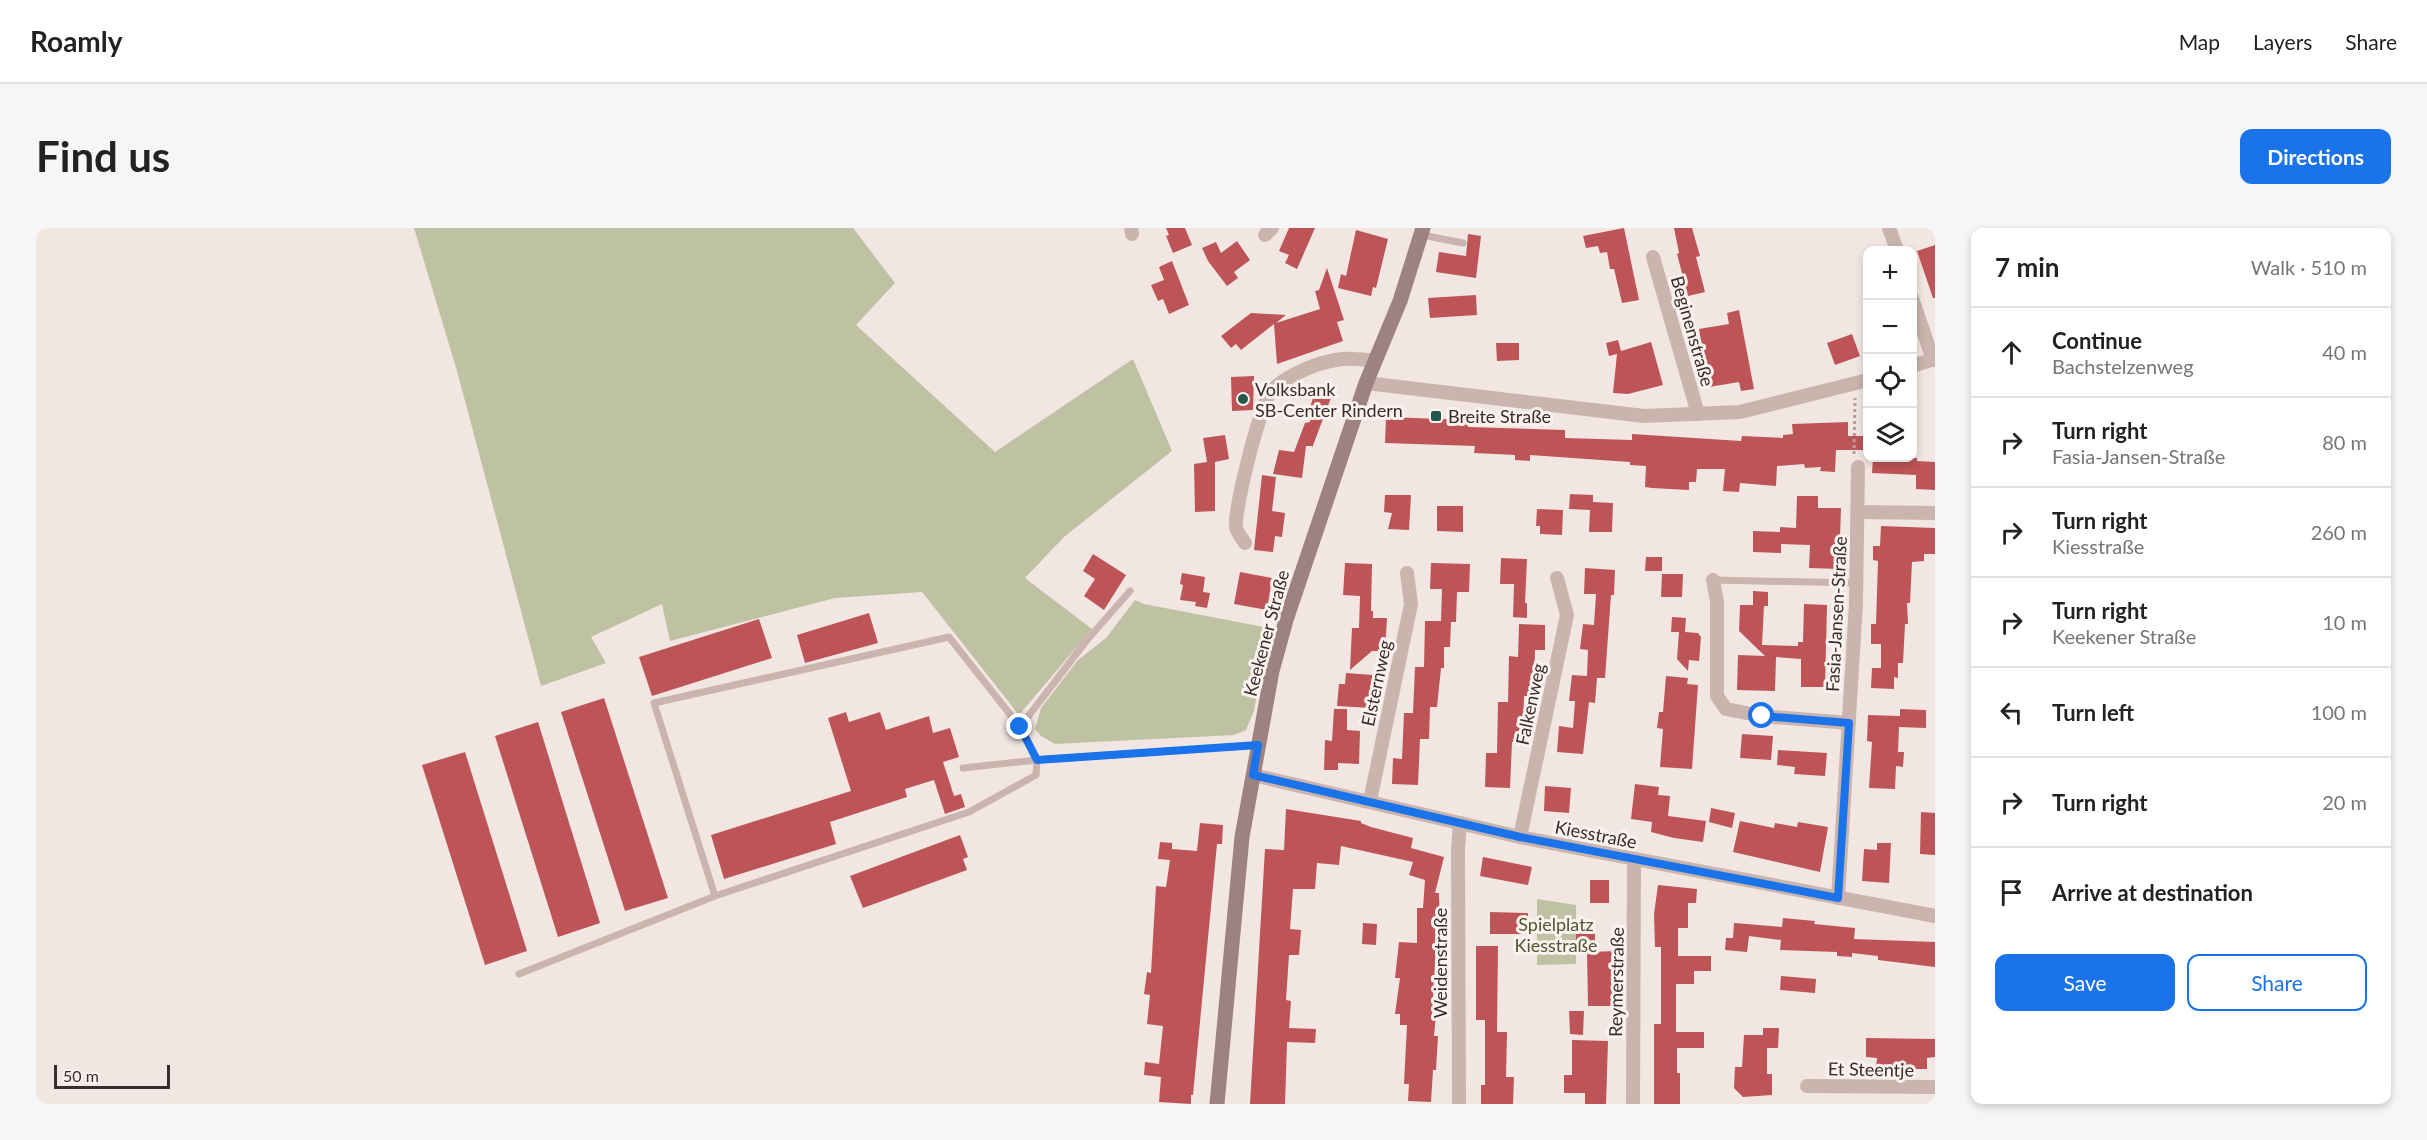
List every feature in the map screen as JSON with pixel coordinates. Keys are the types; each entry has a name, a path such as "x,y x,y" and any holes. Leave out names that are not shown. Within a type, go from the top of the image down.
{"main road":[{"name":"Keekener Straße","path":"1217,1104 1242,837 1272,671 1286,620 1366,383 1400,301 1422,232"}],"street":[{"path":"1889,228 1896,246"},
{"name":"Beginenstraße","path":"1653,257 1698,414"},
{"path":"1913,300 1934,360 1917,365"},
{"path":"1245,543 1236,528 1241,491 1251,448 1270,392 1294,375 1322,364 1342,359 1375,361"},
{"path":"1366,383 1644,416 1740,412 1861,382"},
{"name":"Fasia-Jansen-Straße","path":"1838,898 1856,583 1858,467"},
{"name":"Fasia-Jansen-Straße","path":"1858,512 1935,513"},
{"name":"Elsternweg","path":"1370,801 1410,604 1407,573"},
{"name":"Falkenweg","path":"1520,837 1567,615 1557,578"},
{"path":"1713,580 1717,602 1717,696 1726,709 1762,716 1849,723"},
{"name":"Kiesstraße","path":"1253,775 1520,837 1935,916"},
{"name":"Weidenstraße","path":"1459,1104 1458,850 1460,823"},
{"name":"Reymerstraße","path":"1633,1104 1634,860"},
{"name":"Et Steentje","path":"1808,1086 1935,1088"}],"lane":[{"path":"1422,232 1464,243"},
{"path":"1713,580 1856,583"},
{"path":"1020,727 1087,640 1130,591"},
{"path":"519,974 715,896 969,813 1036,775 1037,760 1020,727 949,637 654,703 715,896"},
{"path":"963,768 1037,760 1258,745"}],"path":[{"path":"1858,467 1853,458 1861,382"}],"green space":[{"path":"414,228 853,228 895,283 856,325 995,452 1133,359 1172,451 1064,537 1025,578 1092,629 1019,715 922,592 835,598 670,641 662,604 591,637 606,663 541,686 457,371"},
{"path":"1135,600 1144,604 1269,628 1254,711 1246,730 1234,735 1055,744 1041,736 1035,729 1041,708 1078,660 1106,638"},
{"name":"Spielplatz Kiesstraße","path":"1537,899 1576,905 1576,964 1537,965"}],"building":[{"path":"1166,228 1185,228 1192,245 1173,253 1166,236 1169,235"},
{"path":"1289,228 1315,228 1297,269 1285,263 1289,255 1279,251"},
{"path":"1624,228 1639,300 1622,303 1614,269 1610,269 1607,252 1600,253 1598,246 1586,248 1583,236"},
{"path":"1674,228 1692,228 1700,256 1696,257 1705,292 1688,296 1677,254 1679,253"},
{"path":"1356,230 1388,239 1376,288 1373,287 1371,296 1338,288 1341,274 1346,276"},
{"path":"1468,234 1481,236 1476,278 1436,272 1439,252 1466,256"},
{"path":"1237,241 1250,260 1234,272 1238,278 1227,286 1208,261 1202,248 1216,242 1221,253"},
{"path":"1935,245 1935,298 1933,298 1917,251"},
{"path":"1172,261 1189,305 1169,314 1163,299 1158,301 1151,285 1164,280 1159,267"},
{"path":"1327,268 1344,320 1337,322 1343,341 1277,364 1274,324 1241,350 1236,344 1231,348 1221,336 1251,313 1286,315 1276,323 1320,309 1315,291 1319,290"},
{"path":"1476,295 1477,315 1430,318 1428,298"},
{"path":"1739,310 1754,389 1741,391 1739,382 1709,387 1699,329 1729,324 1727,313"},
{"path":"1852,334 1860,356 1835,365 1827,343"},
{"path":"1618,340 1621,351 1651,342 1663,385 1628,394 1613,393 1617,354 1609,356 1606,343"},
{"path":"1496,343 1519,343 1519,360 1497,361"},
{"name":"Volksbank SB-Center Rindern","path":"1254,376 1253,410 1232,411 1231,377"},
{"path":"1316,389 1332,395 1312,448 1312,446 1306,446 1302,478 1273,474 1279,450 1294,452 1305,423 1310,422 1309,410"},
{"path":"1386,417 1469,420 1468,427 1565,430 1565,438 1632,440 1632,434 1741,441 1742,436 1783,438 1783,435 1793,434 1792,424 1848,422 1848,436 1863,436 1863,450 1836,450 1835,472 1820,471 1821,467 1805,468 1804,464 1777,466 1776,486 1740,483 1739,492 1723,491 1725,469 1697,469 1696,482 1689,482 1689,490 1652,488 1645,487 1646,466 1630,465 1630,462 1530,455 1530,461 1515,460 1515,455 1474,453 1475,446 1385,443"},
{"path":"1225,435 1229,459 1215,462 1215,511 1195,512 1194,464 1207,462 1203,438"},
{"path":"1873,462 1935,462 1935,490 1916,489 1916,475 1872,473"},
{"path":"1262,475 1276,477 1272,511 1285,513 1282,537 1275,536 1273,552 1254,550"},
{"path":"1570,494 1593,495 1593,502 1613,503 1612,532 1589,532 1590,510 1569,509"},
{"path":"1385,495 1411,495 1409,530 1388,529 1392,513 1384,512"},
{"path":"1797,496 1818,496 1818,508 1841,508 1839,569 1809,568 1810,545 1781,544 1781,553 1753,552 1753,531 1780,532 1780,527 1796,528"},
{"path":"1437,506 1463,506 1463,532 1437,531"},
{"path":"1537,509 1563,510 1562,535 1540,534 1540,526 1536,526"},
{"path":"1881,526 1935,528 1935,554 1924,554 1924,561 1912,562 1903,663 1898,663 1898,678 1894,677 1894,689 1871,688 1872,668 1881,668 1881,644 1871,644 1871,624 1876,624 1878,561 1873,560 1873,546 1880,546"},
{"path":"1093,554 1126,575 1104,610 1084,596 1095,579 1083,571"},
{"path":"1646,557 1662,557 1662,571 1645,571"},
{"path":"1501,558 1527,559 1525,603 1527,603 1527,618 1513,617 1514,584 1500,584"},
{"path":"1345,563 1372,564 1371,611 1373,611 1373,618 1387,618 1385,651 1372,651 1350,670 1352,628 1359,628 1360,596 1343,595"},
{"path":"1431,563 1470,564 1469,592 1457,592 1456,622 1451,622 1450,647 1444,647 1444,668 1441,668 1437,707 1430,707 1429,739 1420,739 1418,785 1392,784 1393,758 1402,759 1404,713 1413,713 1415,667 1424,667 1425,621 1441,621 1442,589 1430,589"},
{"path":"1585,568 1615,570 1605,678 1597,678 1595,703 1589,702 1583,754 1557,752 1559,726 1573,728 1575,701 1569,701 1572,675 1587,676 1588,650 1580,649 1583,624 1594,625 1596,594 1584,594"},
{"path":"1240,572 1272,578 1267,610 1234,604"},
{"path":"1182,573 1205,577 1203,592 1210,593 1207,608 1195,606 1196,602 1180,600 1183,585 1180,584"},
{"path":"1662,574 1683,574 1682,597 1661,597"},
{"path":"1753,591 1768,592 1768,606 1764,606 1762,645 1798,646 1798,642 1803,642 1804,604 1827,605 1825,687 1801,687 1801,659 1776,657 1775,691 1737,690 1738,655 1765,656 1739,631 1740,605 1753,605"},
{"path":"869,613 878,643 805,663 797,635"},
{"path":"1672,617 1686,618 1685,632 1698,633 1701,637 1699,661 1689,660 1688,671 1677,659 1679,632 1671,632"},
{"path":"759,619 772,658 652,696 639,657"},
{"path":"1519,624 1545,625 1545,650 1535,650 1534,696 1524,696 1523,742 1512,742 1510,788 1485,787 1486,753 1497,753 1498,702 1508,702 1509,656 1518,657"},
{"path":"1346,673 1373,675 1372,708 1337,706 1339,684 1345,684"},
{"path":"1666,676 1688,678 1687,684 1698,685 1692,769 1660,767 1663,729 1657,728 1659,712 1663,712"},
{"path":"604,698 668,898 625,911 561,712"},
{"path":"1334,709 1347,709 1347,730 1360,731 1359,764 1338,763 1338,770 1324,770 1325,740 1332,741"},
{"path":"1900,709 1926,710 1926,728 1899,727 1898,752 1904,752 1903,767 1896,766 1895,789 1869,788 1872,742 1867,741 1868,715 1900,716"},
{"path":"846,712 849,722 880,712 886,730 929,716 933,733 950,728 959,757 943,762 954,796 961,794 965,807 945,814 934,780 905,789 907,797 830,822 836,844 724,879 711,835 851,791 828,718"},
{"path":"538,722 600,923 558,937 495,736"},
{"path":"1742,734 1773,736 1771,760 1740,758"},
{"path":"1778,750 1827,753 1825,776 1794,774 1795,767 1777,765"},
{"path":"465,752 527,951 485,965 422,765"},
{"path":"1635,784 1659,787 1658,795 1670,796 1668,816 1706,821 1703,842 1651,832 1652,822 1631,819"},
{"path":"1545,786 1571,788 1569,813 1544,811"},
{"path":"1711,808 1735,813 1732,828 1709,822"},
{"path":"1286,809 1361,821 1371,827 1413,838 1411,848 1444,857 1435,893 1439,893 1440,927 1437,927 1432,1015 1436,1015 1434,1036 1438,1036 1431,1102 1408,1101 1409,1084 1404,1084 1407,1025 1400,1025 1400,1014 1395,1014 1400,978 1395,978 1399,942 1417,943 1417,908 1423,908 1425,880 1409,875 1413,862 1341,846 1339,865 1317,863 1315,889 1293,889 1290,929 1301,930 1299,955 1289,955 1286,1000 1291,1001 1289,1028 1316,1029 1315,1043 1287,1042 1285,1104 1250,1104 1265,849 1284,850"},
{"path":"1921,812 1935,813 1935,855 1920,854"},
{"path":"1740,821 1774,828 1775,823 1797,827 1798,822 1828,827 1820,872 1733,852"},
{"path":"1200,823 1223,825 1222,844 1217,844 1191,1104 1159,1102 1161,1077 1144,1075 1145,1062 1159,1064 1163,1026 1147,1024 1150,995 1144,994 1147,972 1151,973 1156,886 1166,887 1170,860 1158,859 1160,842 1172,843 1172,849 1197,851"},
{"path":"960,835 968,857 963,859 967,870 863,908 850,876"},
{"path":"1877,843 1891,843 1889,883 1862,881 1864,849 1877,850"},
{"path":"1483,857 1532,867 1528,885 1480,876"},
{"path":"1590,880 1609,880 1609,903 1590,903"},
{"path":"1658,885 1697,889 1696,903 1688,903 1688,928 1678,928 1678,956 1711,956 1711,971 1694,971 1694,984 1676,984 1676,1032 1704,1032 1704,1048 1677,1048 1680,1104 1654,1104 1654,1024 1661,1024 1661,947 1655,947 1654,914"},
{"path":"1490,912 1528,913 1528,934 1490,934"},
{"path":"1783,918 1855,928 1854,939 1935,942 1935,967 1878,960 1878,956 1852,953 1852,957 1837,956 1837,952 1780,950 1781,940 1749,936 1747,952 1725,950 1726,938 1733,938 1734,923 1782,927"},
{"path":"1363,923 1377,924 1376,945 1362,944"},
{"path":"1576,928 1595,928 1595,945 1576,945"},
{"path":"1476,946 1498,946 1497,1032 1507,1032 1506,1077 1514,1077 1513,1104 1481,1104 1481,1085 1485,1085 1485,1020 1476,1020"},
{"path":"1618,951 1618,1006 1588,1006 1587,952"},
{"path":"1781,976 1816,979 1815,993 1780,990"},
{"path":"1569,1011 1584,1011 1583,1035 1570,1034"},
{"path":"1763,1028 1779,1028 1778,1048 1767,1048 1767,1074 1772,1074 1772,1095 1743,1097 1734,1088 1735,1067 1742,1067 1744,1035 1763,1035"},
{"path":"1866,1038 1935,1039 1935,1057 1927,1058 1927,1069 1876,1069 1877,1058 1866,1057"},
{"path":"1572,1040 1608,1041 1606,1104 1585,1104 1585,1093 1564,1093 1564,1075 1572,1075"}],"place":[{"name":"Volksbank SB-Center Rindern","path":"1243,399"},
{"name":"Breite Straße","path":"1436,416"}],"route":[{"path":"1020,727 1037,760 1258,745 1253,775 1520,837 1838,898 1849,723 1762,716"}]}
